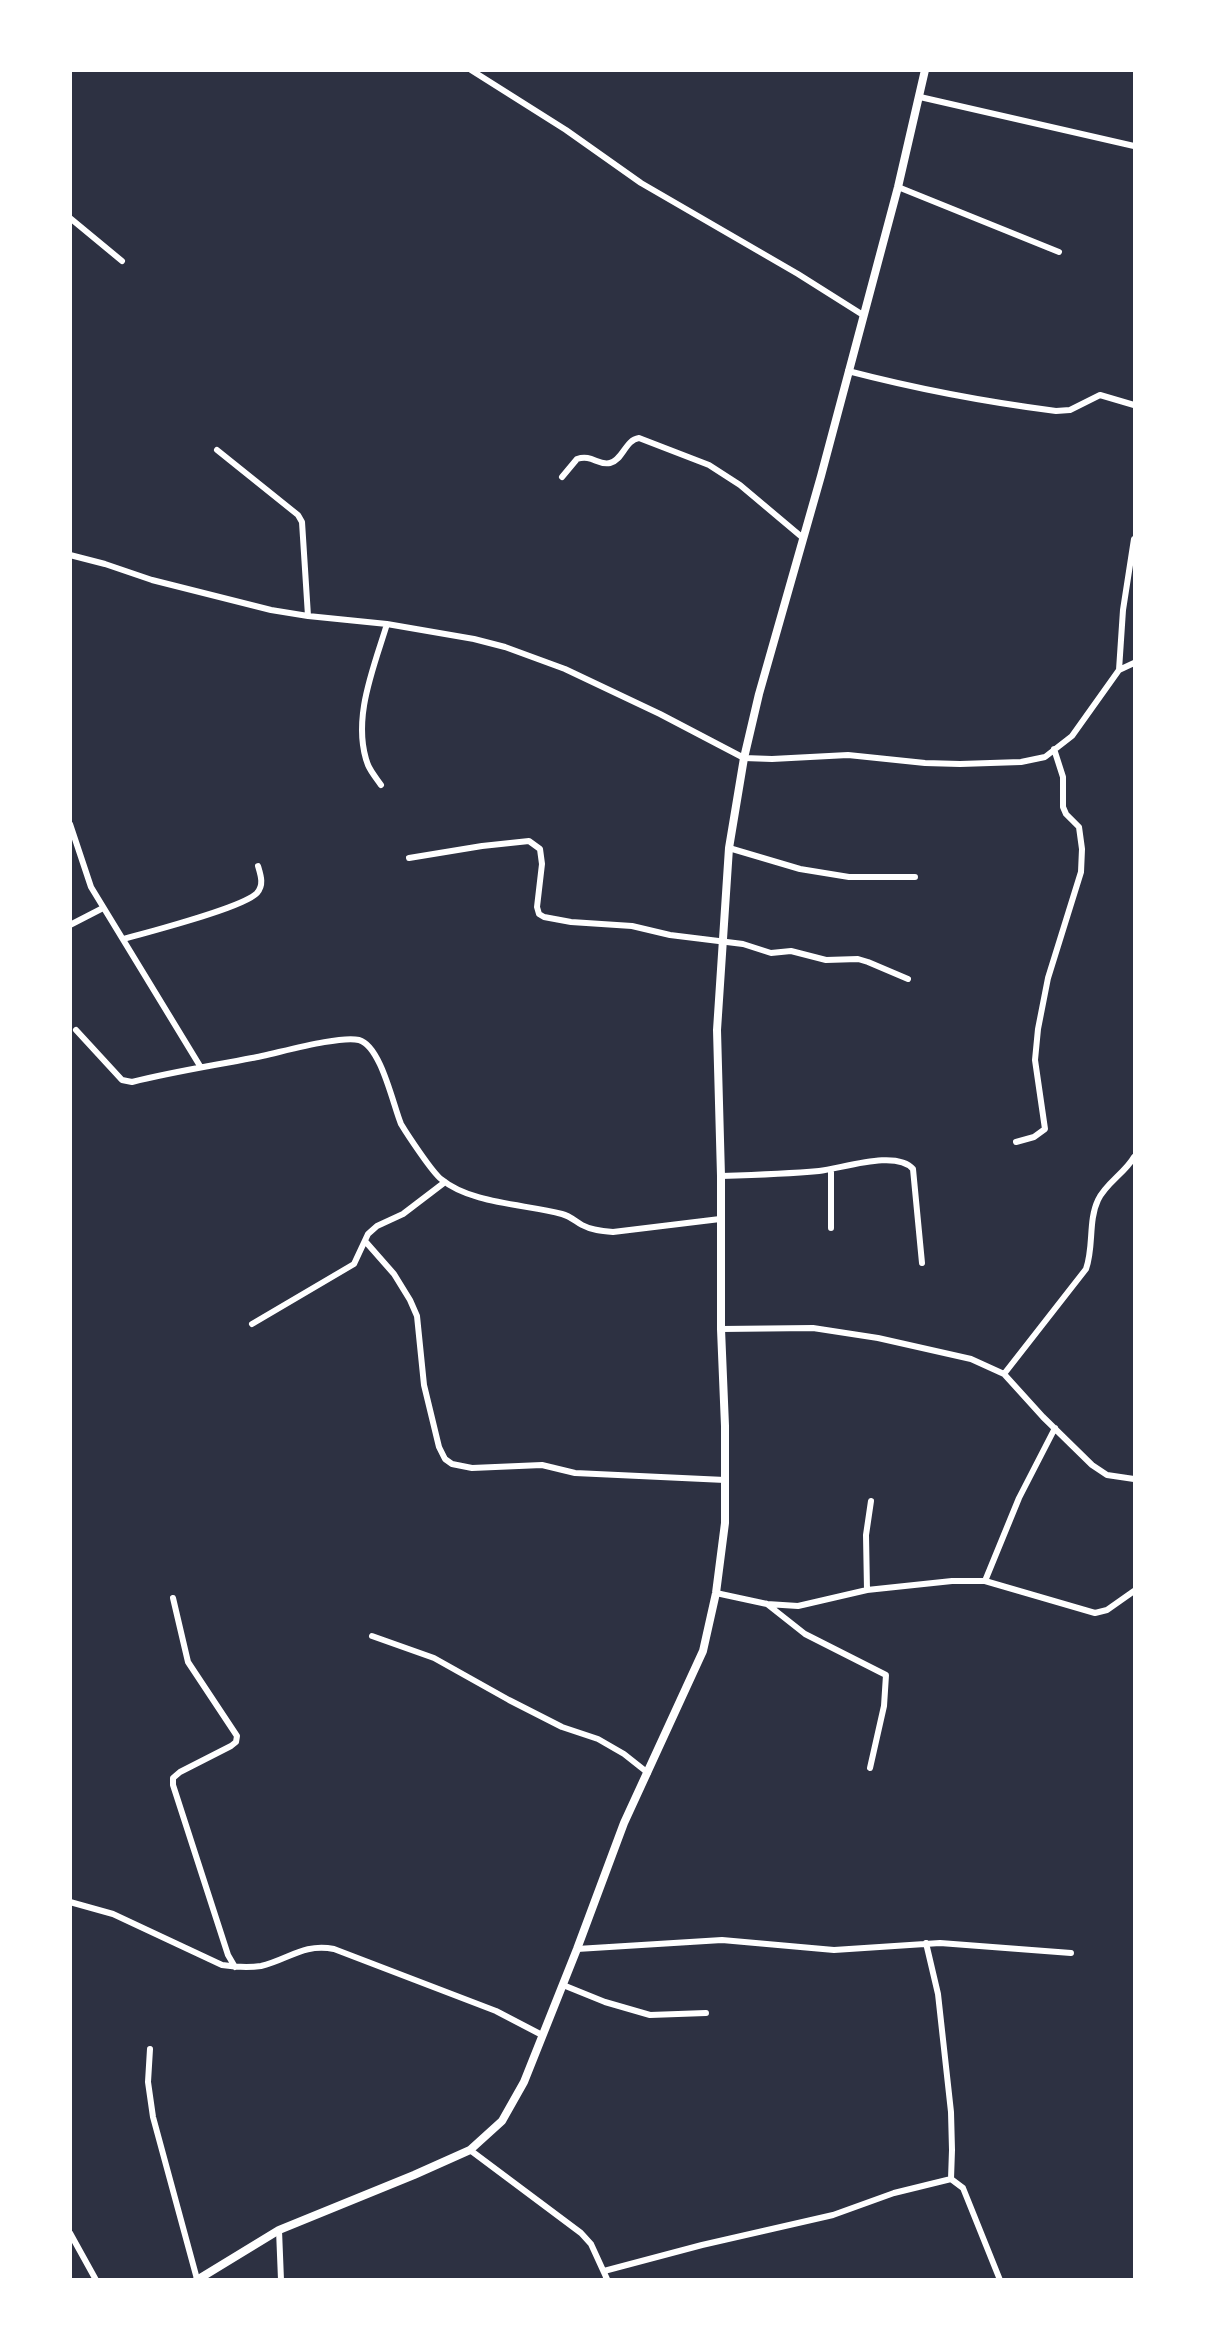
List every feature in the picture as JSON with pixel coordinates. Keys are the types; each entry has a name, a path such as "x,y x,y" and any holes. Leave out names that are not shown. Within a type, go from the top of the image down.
{"main road":[{"path":"197,2280 279,2230 470,2150 502,2121 524,2082 624,1823 703,1651 716,1593 725,1523 717,1030 729,848 744,758 759,693 898,187 925,70"}],"street":[{"path":"471,70 566,130 641,183 798,274 863,315"},
{"path":"920,97 1134,146"},
{"path":"898,187 967,217 1059,252"},
{"path":"72,223 122,261"},
{"path":"848,371 894,384 1056,411 1070,410 1100,395 1134,405"},
{"path":"562,477 577,459 591,458 602,464 615,461 631,441 639,438 709,465 740,485 803,537"},
{"path":"217,450 298,515 302,522 308,616"},
{"path":"1119,670 1123,610 1134,540"},
{"path":"70,555 271,610 387,624 474,639 532,656 650,709 744,758 772,759 848,755 925,763 960,764 1021,762 1045,757 1072,736 1119,670 1134,663"},
{"path":"381,785 369,767 364,747 363,708 387,624"},
{"path":"1016,1142 1034,1137 1045,1129 1036,1070 1038,1029 1048,978 1081,872 1081,836 1079,827 1066,814 1063,807 1063,777 1054,749"},
{"path":"70,824 91,887 200,1066"},
{"path":"409,858 529,841 540,849 542,864 537,906 539,914 544,917 571,922 624,925 670,935 743,944 771,953 799,951 826,960 868,962 908,979"},
{"path":"729,848 800,870 849,877 915,877"},
{"path":"124,939 225,909 248,899 256,894 262,881 258,866"},
{"path":"70,925 103,908"},
{"path":"76,1030 126,1082 200,1066 339,1041 359,1040 368,1047 378,1064 402,1124 436,1173 445,1182 465,1192 491,1200 565,1215 583,1226 613,1232 720,1220"},
{"path":"1004,1374 1086,1269 1098,1200 1134,1157"},
{"path":"721,1176 831,1169 866,1161 890,1161 911,1166 922,1263"},
{"path":"831,1169 831,1228"},
{"path":"252,1324 354,1264 368,1234 377,1226 403,1214 445,1182"},
{"path":"365,1241 393,1274 410,1299 417,1316 424,1385 439,1447 445,1459 452,1464 472,1468 542,1465 574,1473 725,1480"},
{"path":"722,1329 796,1328 866,1336 955,1354 987,1365 1004,1374 1098,1469 1112,1476 1134,1479"},
{"path":"985,1581 1019,1498 1055,1428"},
{"path":"867,1590 866,1534 871,1501"},
{"path":"716,1593 767,1604 798,1606 867,1590 952,1581 985,1581 1095,1613 1107,1610 1134,1591"},
{"path":"173,1599 188,1662 237,1736 236,1742 231,1746 180,1772 173,1778 173,1785 228,1955 235,1967"},
{"path":"767,1604 805,1634 886,1675 884,1706 870,1768"},
{"path":"372,1636 434,1658 562,1727 598,1739 624,1754 648,1773"},
{"path":"70,1902 113,1914 222,1965 260,1966 294,1952 316,1947 334,1949 496,2011 542,2035"},
{"path":"577,1949 722,1940 834,1950 926,1944 1071,1953"},
{"path":"926,1944 938,1994 951,2112 951,2179"},
{"path":"563,1985 605,2002 650,2015 706,2013"},
{"path":"150,2049 148,2082 153,2117 197,2280"},
{"path":"470,2150 581,2234 591,2244 607,2279"},
{"path":"604,2271 702,2245 833,2215 894,2193 951,2179"},
{"path":"951,2179 963,2188 1000,2280"},
{"path":"279,2230 281,2280"},
{"path":"70,2233 96,2280"}]}
